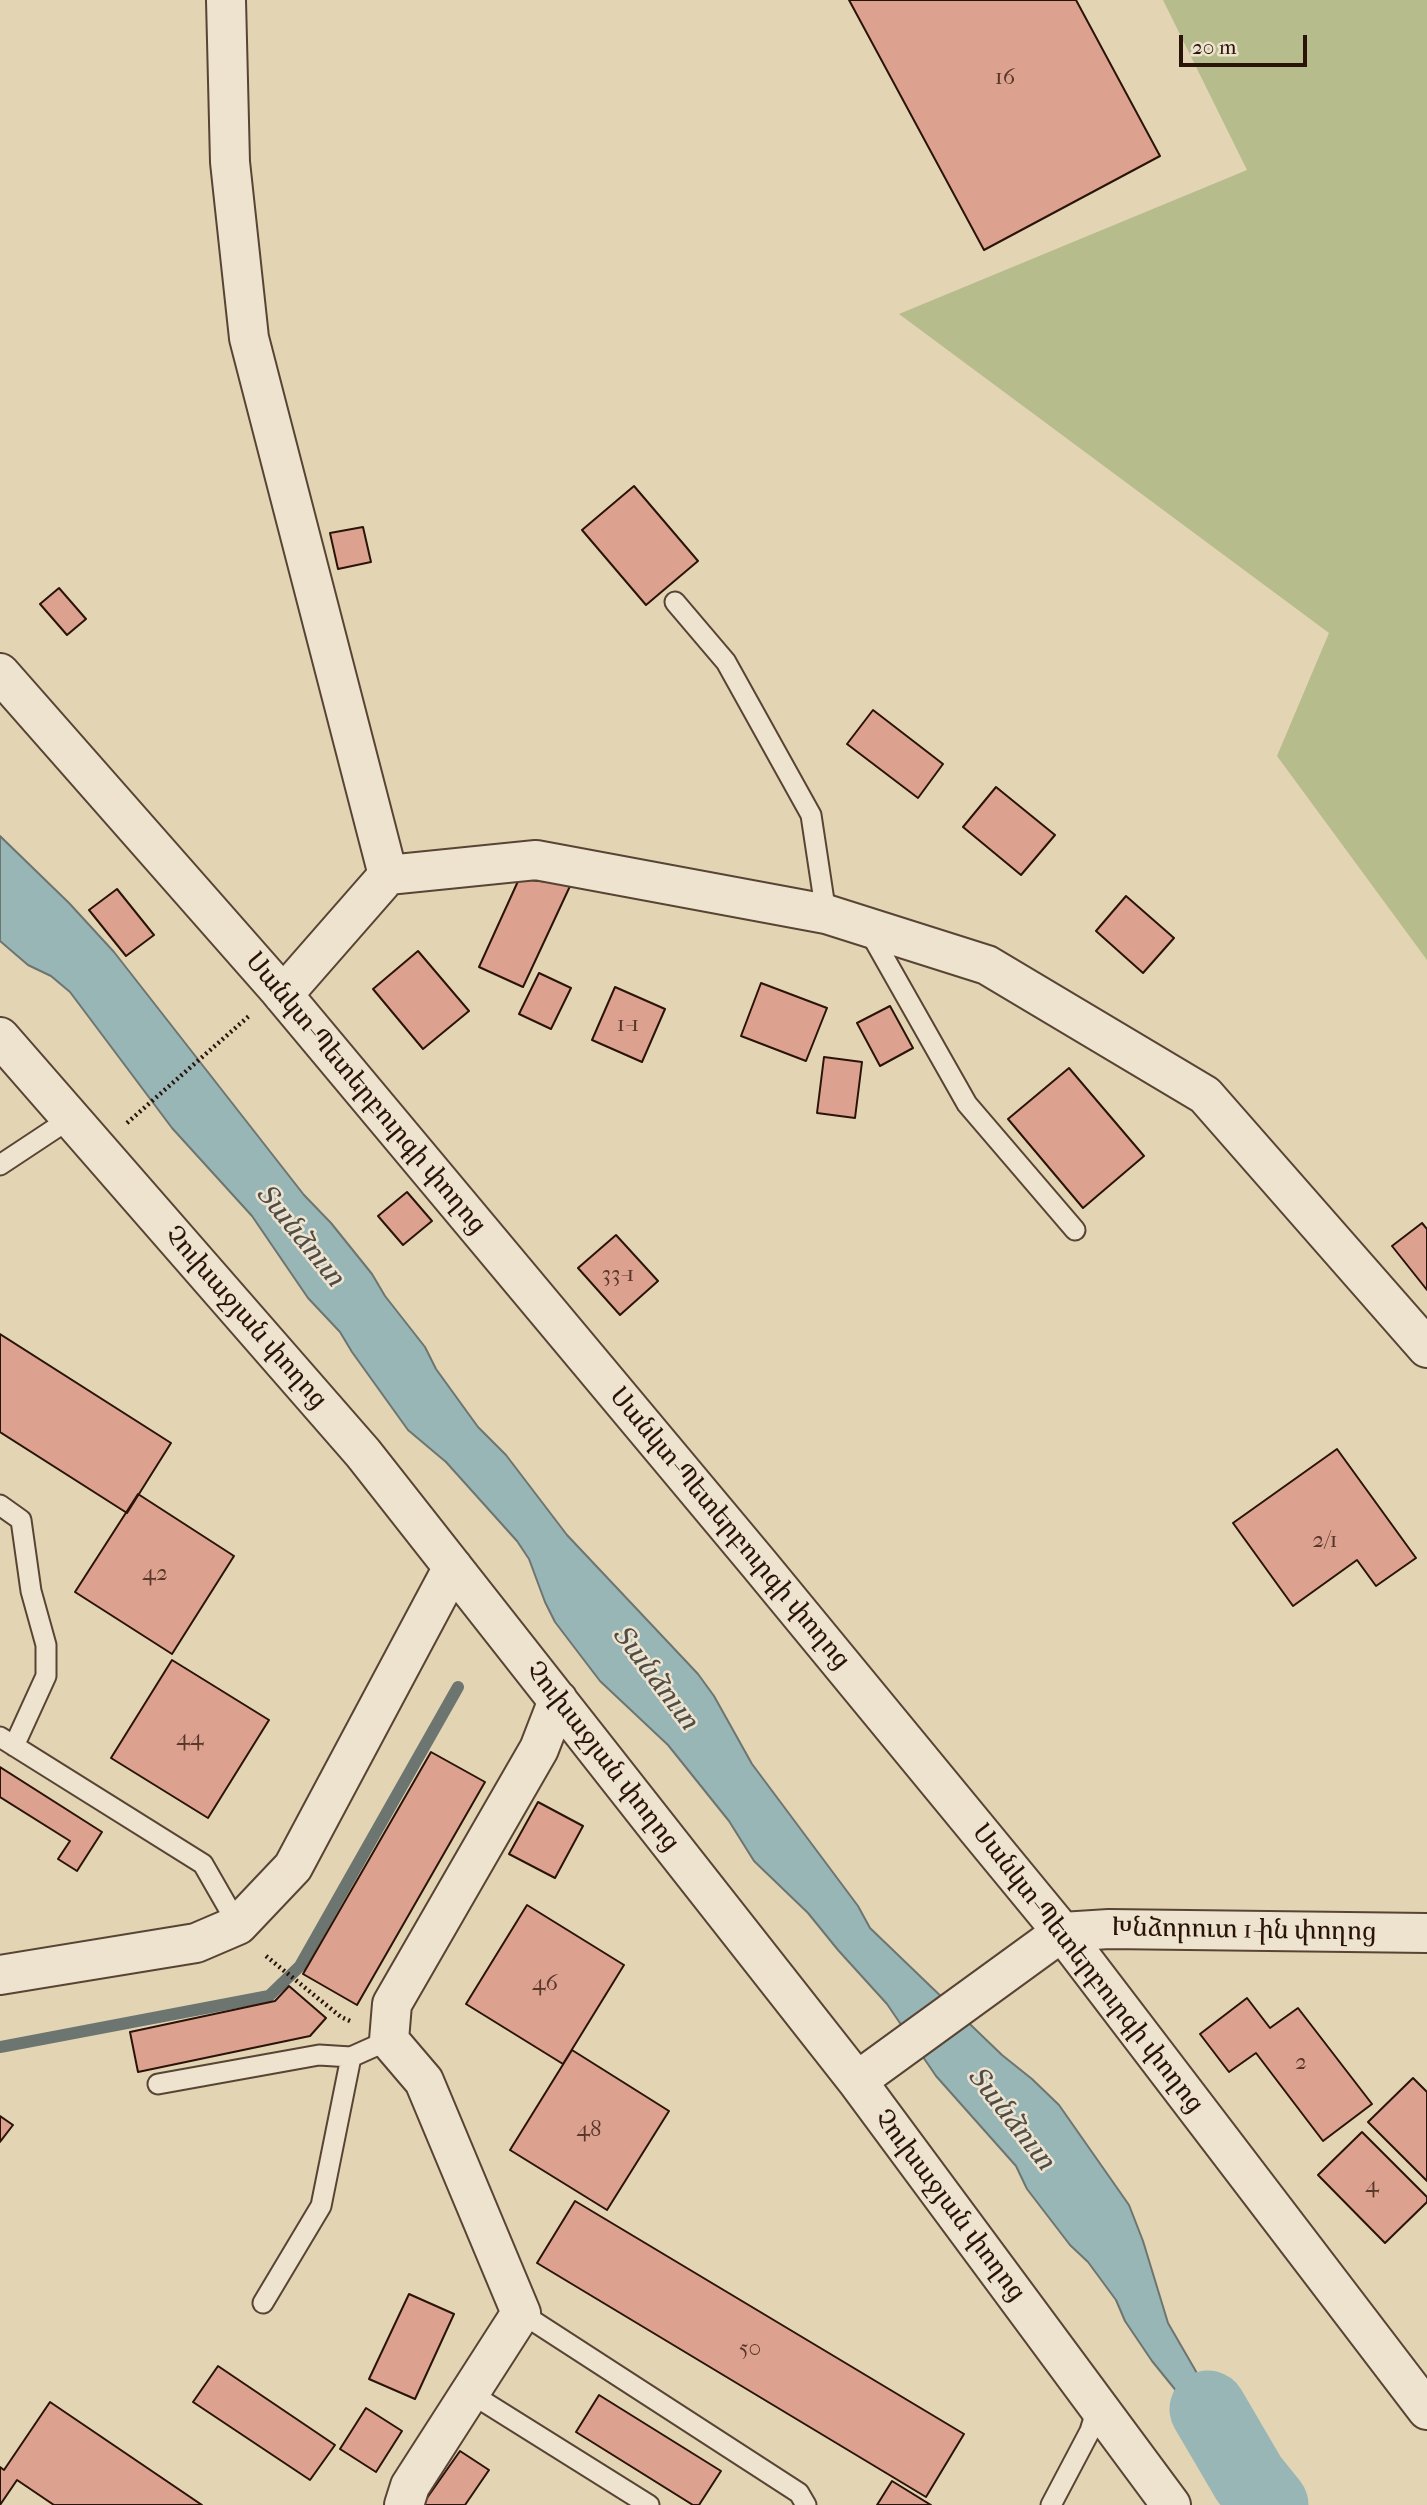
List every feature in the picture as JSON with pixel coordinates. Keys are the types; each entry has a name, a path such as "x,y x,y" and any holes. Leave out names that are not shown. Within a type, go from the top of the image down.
{"street":[{"path":"226,0 230,162 249,338 388,875"},
{"name":"Սանկտ-Պետերբուրգի փողոց","path":"0,673 283,995 1062,1933 1427,2410"},
{"path":"283,995 388,875 536,860 826,914 986,965 1205,1095 1427,1348"},
{"name":"Չուխաջյան փողոց","path":"0,1037 363,1452 558,1700 871,2071 1098,2406 1171,2505"},
{"path":"0,1975 196,1943 238,1925 293,1867 453,1567"},
{"path":"404,2505 410,2487 521,2313 424,2081 389,2040 392,2004 539,1749 558,1700"},
{"name":"Խնձորուտ 1-ին փողոց","path":"1062,1933 1109,1929 1427,1933"},
{"path":"871,2071 1062,1933"}],"lane":[{"path":"675,602 726,662 811,815 826,914"},
{"path":"867,927 967,1104 1075,1230"},
{"path":"0,1165 71,1118"},
{"path":"0,1504 22,1520 30,1591 46,1645 46,1676 7,1742 203,1864 238,1925"},
{"path":"158,2084 319,2055 351,2057 389,2040"},
{"path":"263,2303 321,2206 351,2057"},
{"path":"521,2313 799,2493 806,2505"},
{"path":"470,2393 649,2505"},
{"path":"1051,2505 1090,2431 1098,2406"}],"path":[{"path":"146,1107 215,1046"},
{"path":"264,1954 341,2017 389,2040"}],"green space":[{"path":"1163,0 1427,0 1427,960 1277,756 1329,633 899,314 1247,170"}],"water":[{"path":"0,836 69,903 114,952 304,1195 331,1223 372,1274 478,1427 506,1455 567,1535 698,1674 714,1696 752,1764 858,1906 870,1928 1002,2055 1059,2105 1129,2205 1168,2323 1246,2458 1270,2488 1266,2499 1255,2504 1244,2495 1212,2435 1152,2361 1125,2321 1116,2300 1027,2189 1016,2166 936,2076 887,2004 808,1913 754,1861 729,1821 668,1745 600,1681 555,1622 529,1559 517,1541 446,1462 408,1430 340,1332 308,1298 252,1216 172,1128 70,992 51,976 28,965 0,941"}],"building":[{"path":"849,0 1076,0 1160,156 984,250"},
{"path":"634,486 698,561 646,605 582,530"},
{"path":"363,527 371,562 338,569 330,533"},
{"path":"59,588 86,619 67,635 40,604"},
{"path":"873,710 943,764 918,798 847,744"},
{"path":"996,787 1055,835 1021,875 963,827"},
{"path":"519,879 571,884 523,987 479,967"},
{"path":"117,889 154,935 126,956 89,910"},
{"path":"1126,896 1174,938 1143,973 1096,931"},
{"path":"418,951 469,1011 423,1049 373,989"},
{"path":"539,973 571,988 551,1029 519,1014"},
{"path":"761,983 827,1008 806,1061 741,1036"},
{"path":"615,987 665,1009 642,1062 592,1040"},
{"path":"890,1006 913,1048 880,1066 857,1023"},
{"path":"824,1057 862,1062 855,1118 817,1113"},
{"path":"1069,1068 1144,1156 1083,1208 1008,1119"},
{"path":"407,1192 432,1221 403,1245 378,1216"},
{"path":"1422,1223 1427,1229 1427,1290 1392,1246"},
{"path":"616,1235 658,1281 620,1315 578,1268"},
{"path":"0,1334 171,1443 127,1513 0,1432"},
{"path":"1337,1449 1416,1558 1376,1586 1357,1560 1293,1606 1233,1523"},
{"path":"138,1494 234,1556 172,1654 75,1592"},
{"path":"172,1660 269,1720 208,1818 111,1758"},
{"path":"431,1752 485,1782 357,2005 303,1974"},
{"path":"0,1767 102,1832 77,1871 58,1859 70,1841 0,1797"},
{"path":"538,1802 583,1826 555,1878 509,1854"},
{"path":"527,1905 624,1965 563,2064 466,2004"},
{"path":"289,1986 326,2018 310,2036 138,2072 130,2032 275,2001"},
{"path":"1247,1998 1270,2028 1298,2008 1372,2104 1323,2141 1256,2053 1229,2072 1200,2034"},
{"path":"572,2050 669,2111 607,2210 510,2150"},
{"path":"1413,2078 1427,2092 1427,2181 1368,2122"},
{"path":"0,2116 13,2125 0,2142"},
{"path":"1362,2132 1427,2197 1427,2202 1385,2243 1318,2175"},
{"path":"575,2201 964,2434 926,2497 537,2263"},
{"path":"409,2294 454,2314 415,2399 369,2379"},
{"path":"218,2366 335,2445 310,2480 193,2402"},
{"path":"599,2395 721,2471 699,2505 693,2505 576,2432"},
{"path":"50,2402 202,2505 54,2505 17,2480 0,2505 0,2467 4,2470"},
{"path":"366,2408 402,2431 376,2472 340,2449"},
{"path":"460,2451 489,2470 465,2505 422,2505"},
{"path":"892,2481 931,2505 877,2505"}],"waterway":[{"path":"0,2047 269,1996 300,1966 458,1687"},
{"name":"Տանձուտ","path":"1208,2409 1249,2479 1270,2505"}]}
